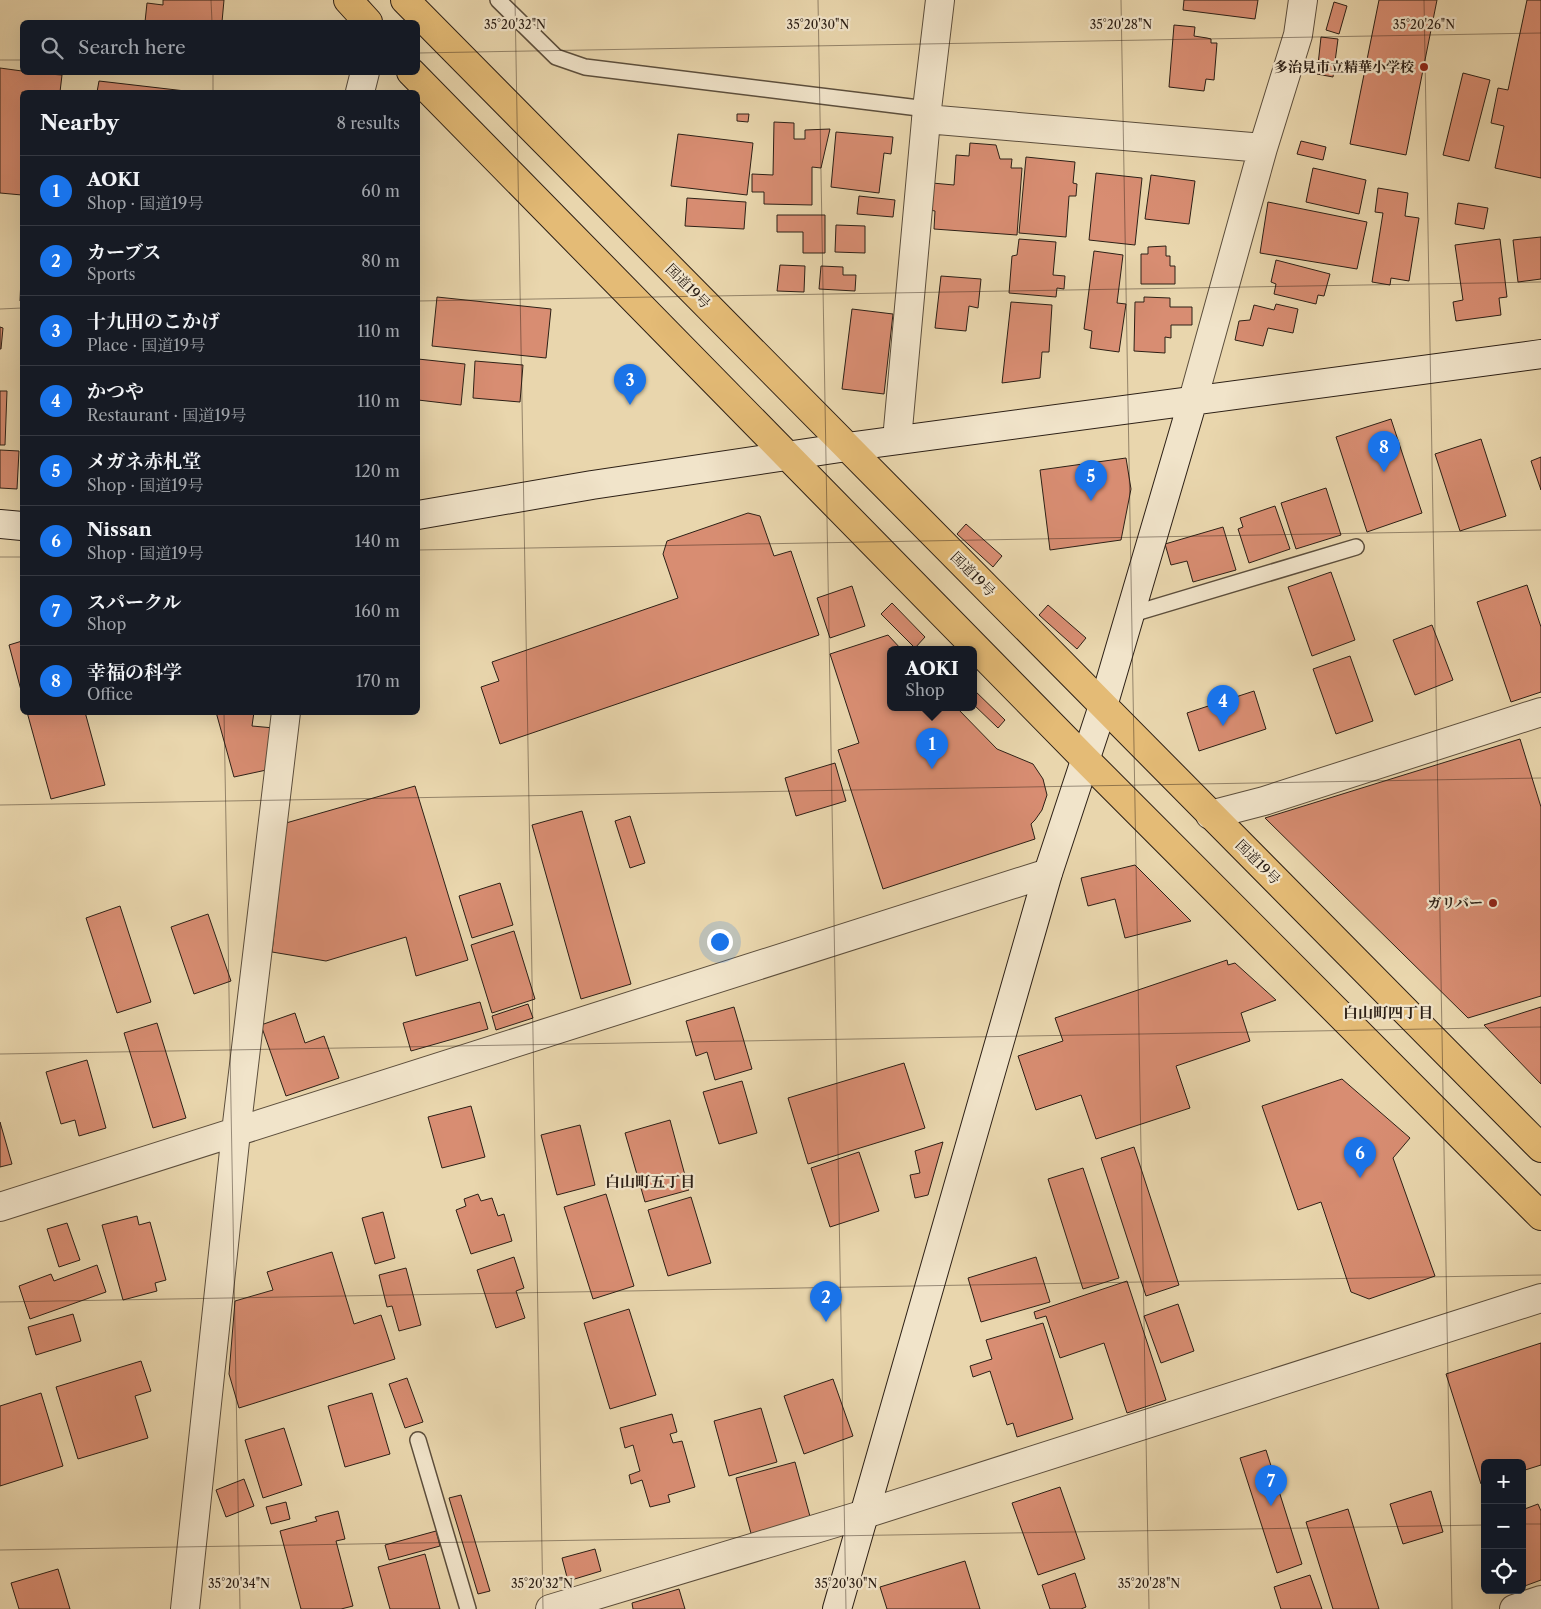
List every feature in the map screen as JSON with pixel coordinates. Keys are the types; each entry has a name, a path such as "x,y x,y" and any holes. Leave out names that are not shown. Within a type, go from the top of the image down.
{"highway":[{"path":"348,0 366,20"},
{"name":"国道19号","path":"405,0 1541,1148"},
{"path":"414,75 974,646"},
{"path":"977,649 1541,1216"}],"street":[{"path":"897,440 926,114 940,0"},
{"path":"837,1609 1048,873 1103,706 1193,400 1263,148 1298,35 1303,0"},
{"path":"360,90 364,75"},
{"path":"926,114 1263,148"},
{"path":"420,515 592,485 847,447 1541,354"},
{"path":"0,524 20,526"},
{"path":"1210,815 1273,798 1541,712"},
{"path":"185,1609 236,1132 286,715"},
{"path":"0,1207 1048,873"},
{"path":"550,1609 865,1514 1541,1298"},
{"path":"1514,1609 1541,1600"}],"lane":[{"path":"498,0 556,57 585,67 926,114"},
{"path":"1129,615 1356,547"},
{"path":"418,1440 468,1609"}],"building":[{"path":"163,0 224,0 222,20 145,20 147,3 163,5"},
{"path":"1184,0 1258,0 1255,19 1183,10"},
{"path":"1379,0 1437,0 1406,155 1350,144"},
{"path":"1527,0 1541,0 1541,178 1495,168 1504,126 1491,123 1498,88 1508,90"},
{"path":"1334,2 1347,6 1339,34 1326,30"},
{"path":"1174,25 1195,27 1194,36 1211,39 1211,43 1217,43 1214,80 1206,79 1204,91 1169,87"},
{"path":"1321,37 1338,39 1333,77 1317,74"},
{"path":"0,68 20,71 20,75 62,75 60,90 20,90 20,195 0,193"},
{"path":"1463,73 1490,80 1469,161 1443,155"},
{"path":"99,81 177,90 97,90"},
{"path":"737,114 749,114 748,122 737,121"},
{"path":"774,122 794,123 794,139 805,139 805,130 830,129 821,168 812,167 812,205 764,204 764,192 752,192 752,174 773,175"},
{"path":"836,132 893,137 891,154 884,153 879,193 831,187"},
{"path":"678,134 753,143 747,195 671,186"},
{"path":"1301,141 1326,147 1323,160 1297,154"},
{"path":"970,143 996,145 1000,159 1012,159 1011,168 1022,168 1017,235 934,229 935,211 930,210 932,183 954,185 956,155 969,156"},
{"path":"1026,157 1075,162 1073,183 1077,184 1076,196 1069,196 1066,237 1019,233"},
{"path":"1313,168 1366,180 1359,214 1306,202"},
{"path":"1096,173 1142,178 1135,245 1089,240"},
{"path":"1151,175 1195,181 1189,224 1145,219"},
{"path":"1378,188 1408,193 1405,216 1419,218 1409,281 1391,278 1390,285 1372,282 1383,213 1375,212"},
{"path":"859,196 895,200 893,217 857,214"},
{"path":"687,198 746,202 744,229 685,226"},
{"path":"1268,202 1367,222 1357,269 1260,253"},
{"path":"1458,203 1488,208 1484,229 1455,224"},
{"path":"777,215 825,215 825,253 803,253 803,232 777,232"},
{"path":"836,225 865,226 865,253 835,252"},
{"path":"1541,237 1541,279 1518,282 1513,240"},
{"path":"1019,239 1056,242 1053,275 1065,276 1064,289 1057,288 1056,297 1009,293 1012,256 1017,255"},
{"path":"1500,239 1507,297 1499,298 1501,315 1456,321 1453,302 1463,300 1455,245"},
{"path":"1166,246 1166,256 1170,256 1170,266 1175,266 1175,284 1141,284 1141,254 1148,254 1148,247"},
{"path":"1094,251 1123,255 1117,303 1126,304 1119,352 1090,348 1092,331 1084,329"},
{"path":"1276,260 1330,274 1324,296 1318,295 1316,304 1274,294 1276,284 1271,282"},
{"path":"780,265 805,266 804,292 777,291"},
{"path":"821,266 843,267 843,275 856,275 855,291 819,289"},
{"path":"941,276 981,279 978,308 969,306 966,331 935,328"},
{"path":"437,297 551,309 546,358 432,346"},
{"path":"1144,297 1170,298 1170,307 1192,307 1192,325 1171,325 1171,338 1165,337 1165,353 1134,351 1135,302 1144,302"},
{"path":"1011,302 1052,305 1049,352 1042,352 1040,378 1002,383"},
{"path":"1276,304 1298,309 1293,333 1268,328 1263,346 1235,340 1239,321 1250,320 1254,305 1274,310"},
{"path":"852,309 893,314 884,394 842,389"},
{"path":"0,327 3,328 1,349 0,349"},
{"path":"420,359 465,364 461,405 420,400"},
{"path":"475,361 523,365 520,402 473,398"},
{"path":"0,391 7,391 5,445 0,445"},
{"path":"1391,419 1422,513 1367,532 1336,437"},
{"path":"1481,439 1506,516 1460,531 1435,454"},
{"path":"0,450 19,451 17,489 0,488"},
{"path":"1541,457 1541,490 1531,461"},
{"path":"1126,458 1131,489 1121,540 1050,550 1040,470"},
{"path":"1326,488 1341,535 1296,549 1281,503"},
{"path":"1275,506 1290,549 1249,563 1238,529 1243,527 1240,518"},
{"path":"748,513 760,516 774,556 791,551 819,635 500,744 481,687 499,681 492,662 678,598 663,554 667,541"},
{"path":"966,524 1002,556 993,567 957,534"},
{"path":"1223,527 1236,570 1193,582 1187,561 1171,565 1165,544"},
{"path":"1331,572 1355,640 1312,656 1288,587"},
{"path":"1527,585 1541,627 1541,692 1511,702 1477,602"},
{"path":"852,586 865,626 830,638 817,598"},
{"path":"892,603 925,637 917,646 913,646 881,614"},
{"path":"1048,605 1086,638 1077,649 1039,615"},
{"path":"1432,625 1453,680 1415,695 1393,640"},
{"path":"888,635 898,646 887,646 887,711 960,711 997,749 1033,764 1043,779 1047,795 1042,810 1031,824 1035,839 883,889 838,750 859,743 830,654"},
{"path":"20,642 20,686 9,645"},
{"path":"1350,656 1373,721 1336,734 1313,669"},
{"path":"1254,691 1266,729 1199,751 1187,713"},
{"path":"977,693 1005,720 998,728 977,708"},
{"path":"28,715 86,715 105,785 51,799"},
{"path":"217,715 254,715 252,726 274,728 271,769 234,777"},
{"path":"1520,739 1541,807 1541,996 1468,1018 1265,818"},
{"path":"835,763 846,801 796,816 785,778"},
{"path":"415,786 468,960 416,976 406,937 326,961 272,952 286,823"},
{"path":"582,811 631,984 581,999 532,825"},
{"path":"630,816 645,863 630,868 615,821"},
{"path":"1135,865 1191,921 1125,938 1115,899 1088,906 1081,878"},
{"path":"500,883 513,925 472,938 459,896"},
{"path":"120,906 151,1002 117,1013 86,918"},
{"path":"208,914 231,981 194,994 171,927"},
{"path":"514,931 535,999 492,1013 471,945"},
{"path":"1227,960 1228,965 1235,963 1276,1000 1241,1013 1250,1041 1176,1066 1190,1108 1096,1139 1081,1095 1036,1110 1018,1056 1063,1041 1055,1018"},
{"path":"480,1002 488,1029 411,1051 403,1023"},
{"path":"528,1004 533,1018 496,1030 492,1016"},
{"path":"734,1007 752,1069 715,1080 707,1052 696,1056 686,1021"},
{"path":"1541,1007 1541,1084 1484,1025"},
{"path":"295,1013 305,1043 324,1036 339,1078 286,1096 261,1025"},
{"path":"157,1023 186,1118 153,1128 124,1033"},
{"path":"87,1060 106,1128 79,1136 75,1120 61,1124 46,1072"},
{"path":"904,1063 925,1128 808,1164 788,1098"},
{"path":"1342,1079 1410,1138 1393,1158 1435,1276 1369,1299 1351,1292 1321,1202 1298,1210 1262,1106"},
{"path":"742,1081 757,1133 719,1144 703,1092"},
{"path":"471,1106 485,1157 442,1168 428,1117"},
{"path":"670,1120 689,1190 645,1202 625,1133"},
{"path":"0,1122 12,1164 0,1167"},
{"path":"580,1125 595,1185 557,1195 541,1135"},
{"path":"943,1142 928,1195 915,1198 910,1175 920,1173 915,1151"},
{"path":"1134,1147 1179,1285 1146,1296 1101,1158"},
{"path":"859,1152 879,1211 830,1227 811,1168"},
{"path":"1083,1168 1119,1278 1083,1289 1048,1179"},
{"path":"478,1194 481,1201 492,1198 498,1216 504,1214 512,1241 471,1254 456,1210 466,1206 464,1199"},
{"path":"606,1194 634,1286 593,1299 564,1207"},
{"path":"691,1197 711,1263 668,1276 648,1210"},
{"path":"383,1212 395,1258 375,1264 362,1218"},
{"path":"137,1216 139,1225 150,1222 166,1280 155,1283 157,1291 123,1300 102,1225"},
{"path":"67,1223 80,1260 59,1267 47,1229"},
{"path":"332,1252 354,1324 381,1315 395,1359 239,1408 229,1374 235,1301 273,1290 267,1272"},
{"path":"514,1257 524,1288 516,1291 525,1318 496,1328 477,1270"},
{"path":"1036,1257 1050,1302 981,1322 968,1278"},
{"path":"97,1265 106,1292 30,1319 19,1286 51,1274 54,1281"},
{"path":"406,1268 421,1325 399,1331 392,1306 387,1307 379,1275"},
{"path":"1127,1281 1166,1400 1127,1413 1104,1343 1060,1358 1046,1316 1036,1319 1034,1312"},
{"path":"1178,1304 1194,1351 1161,1363 1144,1316"},
{"path":"629,1309 656,1395 610,1409 584,1323"},
{"path":"73,1314 81,1341 36,1355 28,1327"},
{"path":"1043,1323 1073,1419 1017,1437 1013,1423 1007,1425 990,1371 973,1377 970,1366 992,1359 986,1340"},
{"path":"1541,1343 1541,1465 1526,1470 1526,1459 1481,1459 1481,1484 1446,1374"},
{"path":"141,1361 151,1391 135,1396 148,1438 78,1459 56,1387"},
{"path":"407,1378 423,1422 405,1428 389,1384"},
{"path":"833,1379 853,1436 804,1454 784,1396"},
{"path":"41,1393 63,1466 0,1486 0,1406"},
{"path":"372,1393 390,1454 345,1467 328,1406"},
{"path":"761,1408 777,1462 729,1476 714,1421"},
{"path":"672,1414 677,1432 670,1434 673,1443 682,1441 695,1487 668,1495 670,1502 650,1507 642,1480 631,1484 629,1475 640,1471 633,1445 625,1448 620,1428"},
{"path":"284,1428 302,1485 263,1498 245,1440"},
{"path":"1266,1450 1302,1564 1277,1573 1240,1458"},
{"path":"795,1462 811,1520 752,1537 736,1478"},
{"path":"244,1479 254,1506 226,1517 216,1490"},
{"path":"1060,1487 1085,1559 1038,1575 1012,1503"},
{"path":"1431,1491 1443,1532 1403,1544 1390,1504"},
{"path":"461,1495 490,1591 478,1594 449,1498"},
{"path":"286,1502 290,1519 271,1524 266,1507"},
{"path":"1538,1504 1541,1511 1541,1580 1526,1586 1526,1549 1526,1508"},
{"path":"1348,1509 1379,1609 1333,1609 1306,1522"},
{"path":"338,1511 345,1539 336,1541 353,1606 341,1609 301,1609 280,1531 317,1521 315,1517"},
{"path":"436,1531 440,1546 389,1560 385,1545"},
{"path":"595,1549 601,1571 568,1581 562,1558"},
{"path":"425,1554 440,1609 390,1609 378,1567"},
{"path":"965,1561 980,1609 887,1609 880,1587"},
{"path":"58,1569 70,1609 19,1609 11,1583"},
{"path":"1075,1573 1086,1607 1081,1609 1050,1609 1042,1585"},
{"path":"1310,1575 1322,1609 1281,1609 1274,1587"},
{"path":"679,1589 685,1609 633,1609 632,1603"}],"place":[{"name":"多治見市立精華小学校","path":"1424,67"},
{"name":"十九田のこかげ","path":"630,405"},
{"name":"幸福の科学","path":"1384,472"},
{"name":"メガネ赤札堂","path":"1091,501"},
{"name":"かつや","path":"1223,726"},
{"name":"AOKI","path":"932,769"},
{"name":"ガリバー","path":"1493,903"},
{"name":"Nissan","path":"1360,1178"},
{"name":"カーブス","path":"826,1322"},
{"name":"スパークル","path":"1271,1506"}],"district":[{"name":"白山町四丁目","path":"1388,1012"},
{"name":"白山町五丁目","path":"650,1181"}]}
